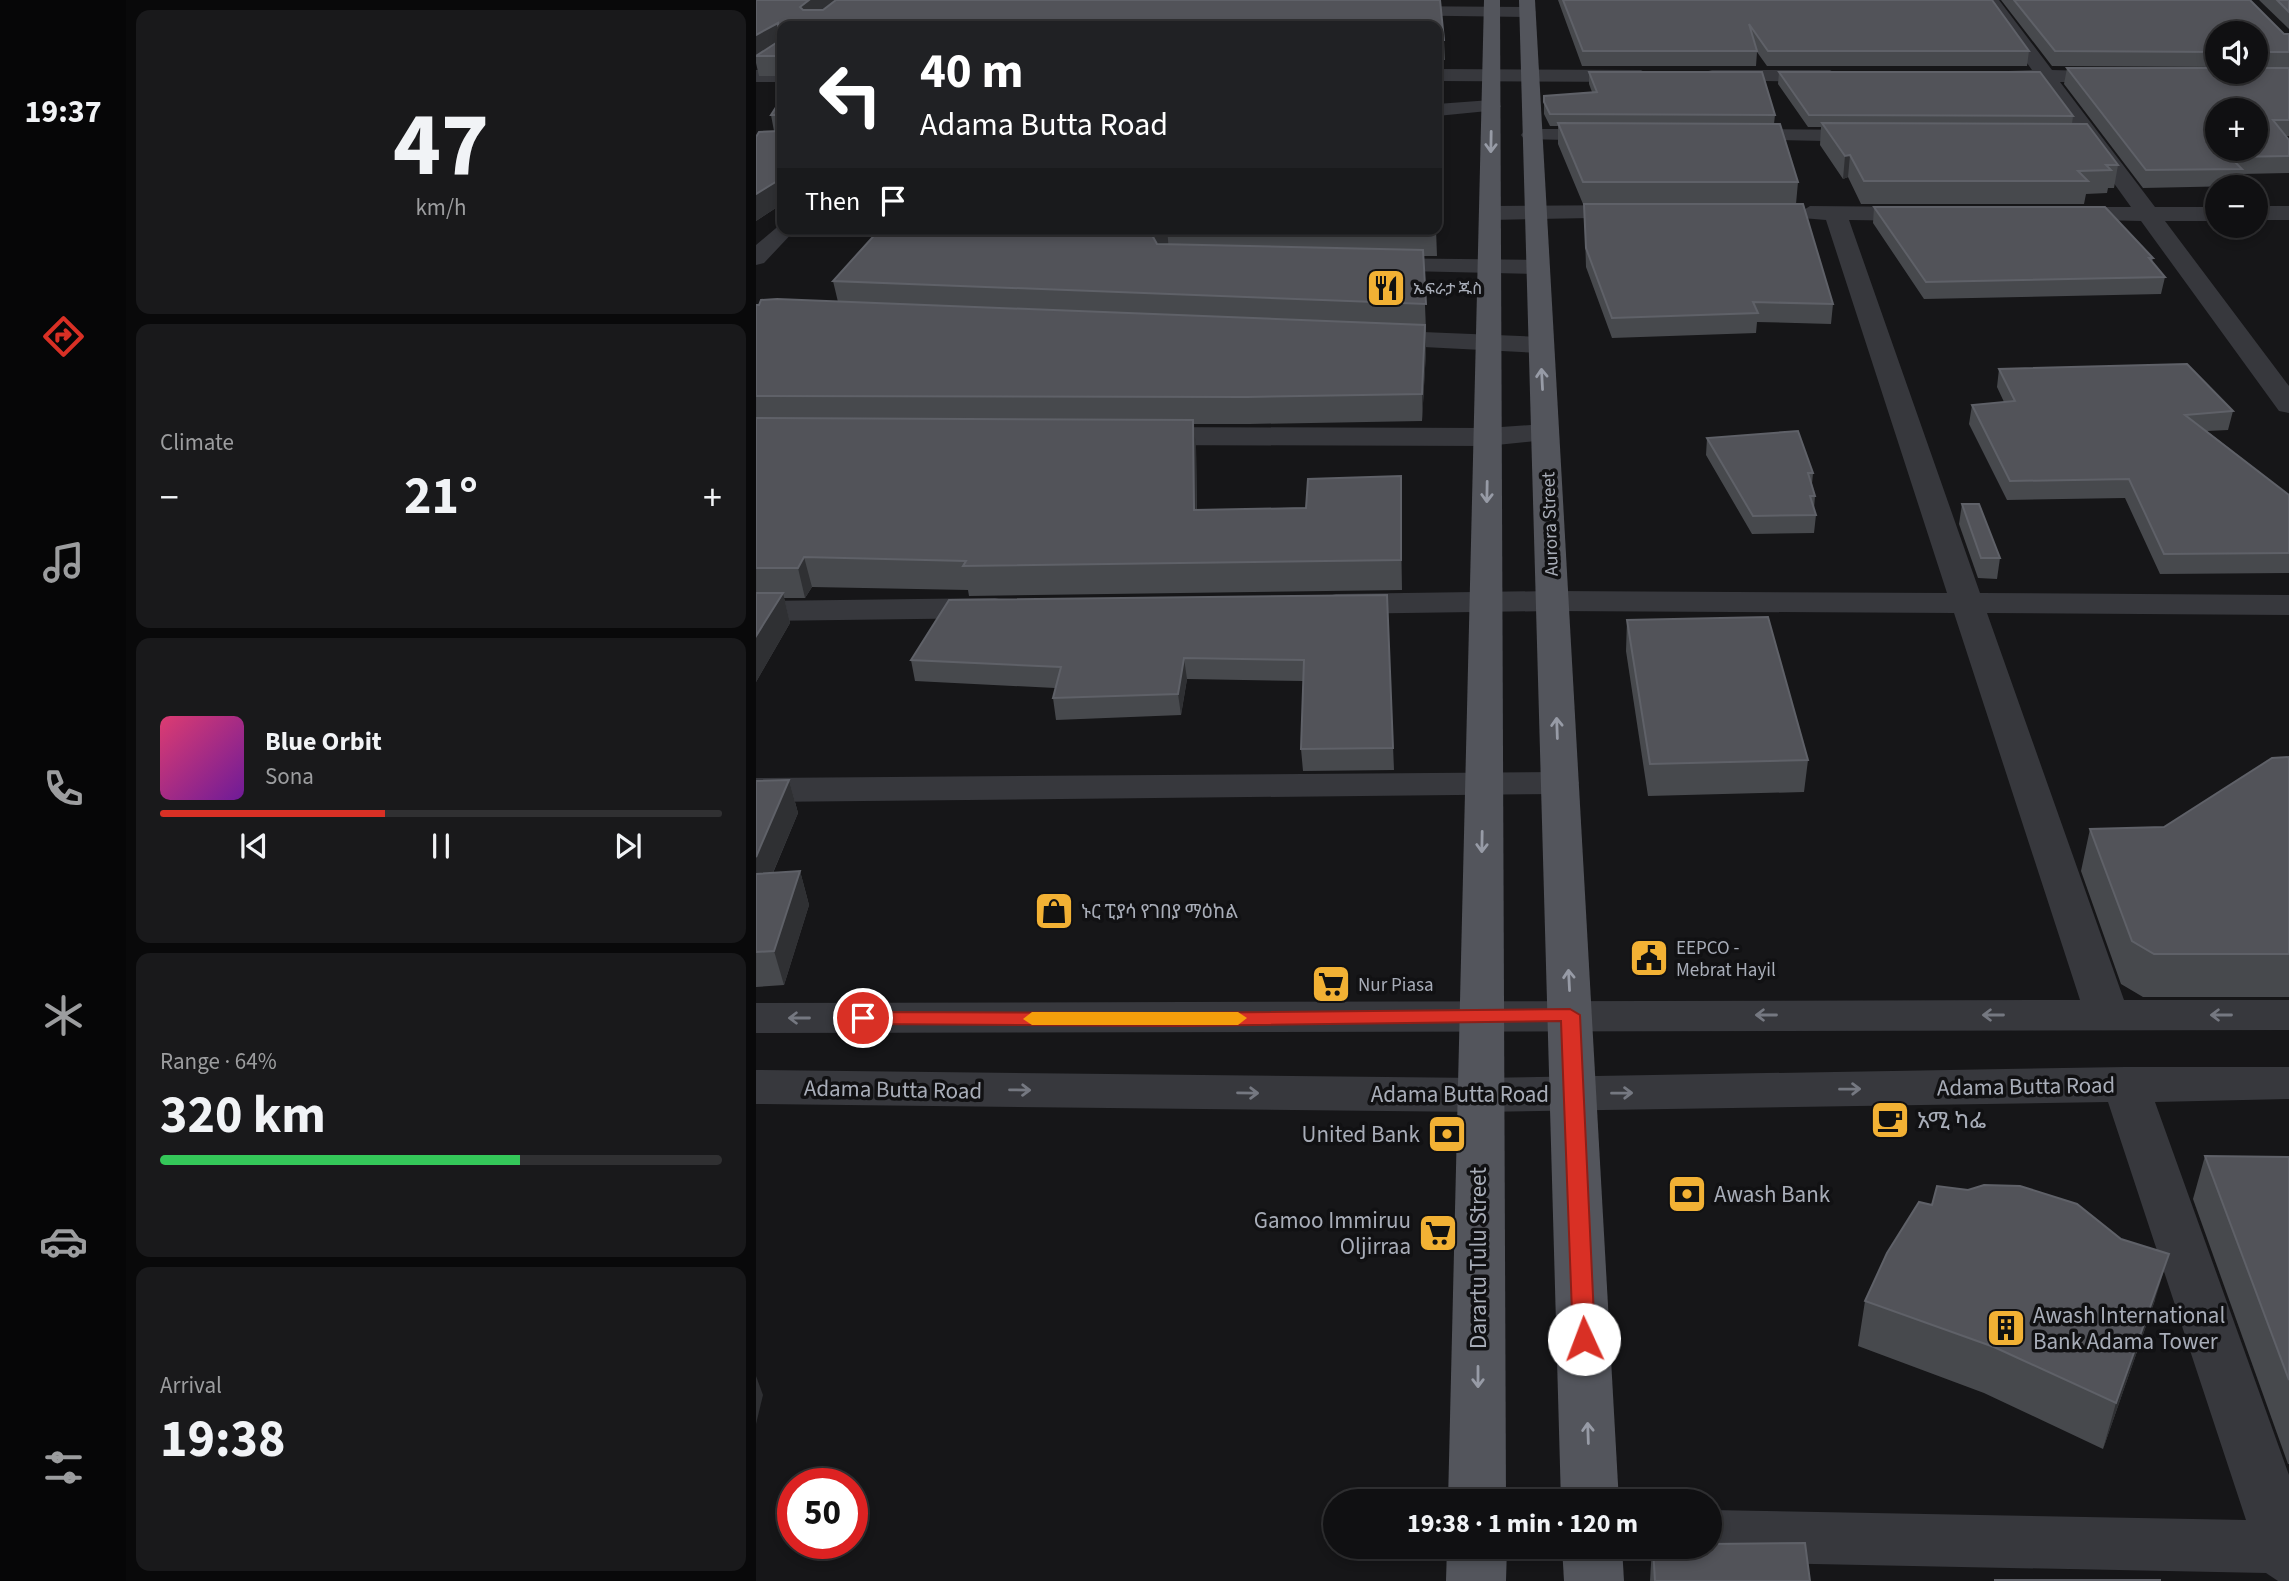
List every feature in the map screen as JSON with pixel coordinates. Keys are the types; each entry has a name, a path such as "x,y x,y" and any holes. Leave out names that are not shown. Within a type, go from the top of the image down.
{"main road":[{"path":"1480,1015 1492,6"},
{"name":"Aurora Street","path":"1527,6 1572,1052"},
{"name":"Darartu Tulu Street","path":"1477,1489 1480,1015"},
{"path":"1572,1052 1589,1489"},
{"path":"1476,1581 1477,1559"},
{"path":"1593,1559 1594,1581"}],"street":[{"path":"1990,0 2151,214 2289,405"},
{"path":"1373,11 1527,6"},
{"path":"756,69 774,57"},
{"path":"1442,75 1665,76"},
{"path":"756,76 777,76"},
{"path":"1692,76 1843,76"},
{"path":"1966,76 2142,76"},
{"path":"1442,110 1491,106"},
{"path":"1531,135 1628,135"},
{"path":"1710,135 1888,136"},
{"path":"2067,137 2094,137"},
{"path":"1490,213 1658,212"},
{"path":"1794,213 1945,214"},
{"path":"2268,214 2289,213"},
{"path":"1835,214 2107,1015"},
{"path":"2041,214 2205,214"},
{"path":"756,258 779,235"},
{"path":"1350,265 1537,267"},
{"path":"1350,337 1541,345"},
{"path":"1115,436 1487,437 1545,433"},
{"path":"1307,605 1552,601 2289,605"},
{"path":"756,611 1031,608"},
{"path":"756,790 1560,783"},
{"name":"Adama Butta Road","path":"756,1018 1183,1019 1480,1015 1572,1052 2125,1084 2289,1083"},
{"name":"Adama Butta Road","path":"756,1087 1479,1096 1572,1052 2107,1015 2289,1015"},
{"path":"1722,1535 2288,1551 2125,1084"}],"building":[{"path":"756,0 809,0 800,7 803,10 823,10 836,0 1440,0 1444,40 1442,21 777,21 777,24 756,35"},
{"path":"1563,0 1992,0 2029,51 1768,51 1749,24 1757,51 1583,51"},
{"path":"2014,0 2250,0 2284,34 2289,34 2289,52 2268,52 2268,21 2205,21 2205,52 2055,51"},
{"path":"2277,0 2289,0 2289,12"},
{"path":"777,42 777,56 756,56"},
{"path":"2067,68 2205,68 2205,84 2268,84 2268,68 2289,68 2289,120 2273,120 2289,140 2289,156 2268,156 2268,98 2205,98 2205,161 2234,161 2242,169 2146,170"},
{"path":"1589,72 1762,72 1775,115 1550,114 1544,96 1597,92"},
{"path":"1779,72 2040,72 2073,116 1809,115"},
{"path":"1558,123 1780,124 1798,182 1583,182"},
{"path":"1822,123 2087,124 2118,165 2106,165 2111,170 2078,171 2088,181 1864,181 1850,155 1845,156"},
{"path":"777,131 777,181 756,194 756,137 759,132"},
{"path":"1584,204 1803,204 1833,304 1753,302 1758,313 1612,318 1586,248"},
{"path":"1874,207 2105,207 2153,258 2149,258 2165,277 1926,282"},
{"path":"875,235 1152,235 1157,244 1423,250 1426,304 833,281"},
{"path":"761,300 1425,325 1422,394 1247,397 756,396 756,305 759,305"},
{"path":"2187,364 2233,411 2185,415 2289,495 2289,553 2164,554 2129,479 2010,481 1972,405 2015,401 1999,369"},
{"path":"756,418 1193,420 1194,510 1306,508 1308,479 1401,476 1401,560 963,566 966,561 804,557 798,568 756,568"},
{"path":"1798,431 1813,473 1808,473 1815,496 1810,496 1816,515 1753,516 1707,438"},
{"path":"1962,504 1979,504 2000,558 1981,558"},
{"path":"756,593 783,593 756,636"},
{"path":"1387,595 1393,748 1301,749 1304,660 1184,658 1178,694 1053,698 1061,667 911,660 949,600"},
{"path":"1768,617 1808,760 1650,764 1627,620"},
{"path":"2289,757 2289,954 2154,954 2132,941 2090,829 2164,827 2272,758"},
{"path":"789,780 756,857 756,781"},
{"path":"800,871 774,951 756,952 756,874"},
{"path":"2205,1156 2289,1157 2289,1380"},
{"name":"Awash International Bank Adama Tower","path":"1984,1185 2020,1186 2077,1204 2121,1239 2169,1254 2116,1403 1994,1347 1865,1301 1887,1253 1919,1202 1932,1205 1937,1186 1968,1190"},
{"path":"1805,1543 1810,1581 1655,1581 1654,1559 1722,1559 1722,1544"},
{"path":"2160,1580 2160,1581 1995,1581"}],"slow traffic":[{"path":"1032,1019 1238,1018"}],"place":[{"name":"ኤፍራታ ጁስ","path":"1386,288"},
{"name":"ኑር ፒያሳ የገበያ ማዕከል","path":"1054,911"},
{"name":"EEPCO - Mebrat Hayil","path":"1649,958"},
{"name":"Nur Piasa","path":"1331,984"},
{"name":"አሚ ካፌ","path":"1890,1120"},
{"name":"United Bank","path":"1447,1134"},
{"name":"Awash Bank","path":"1687,1194"},
{"name":"Gamoo Immiruu Oljirraa","path":"1438,1233"},
{"name":"Awash International Bank Adama Tower","path":"2006,1328"}],"route":[{"path":"863,1018 1183,1019 1570,1015 1584,1339"}]}
